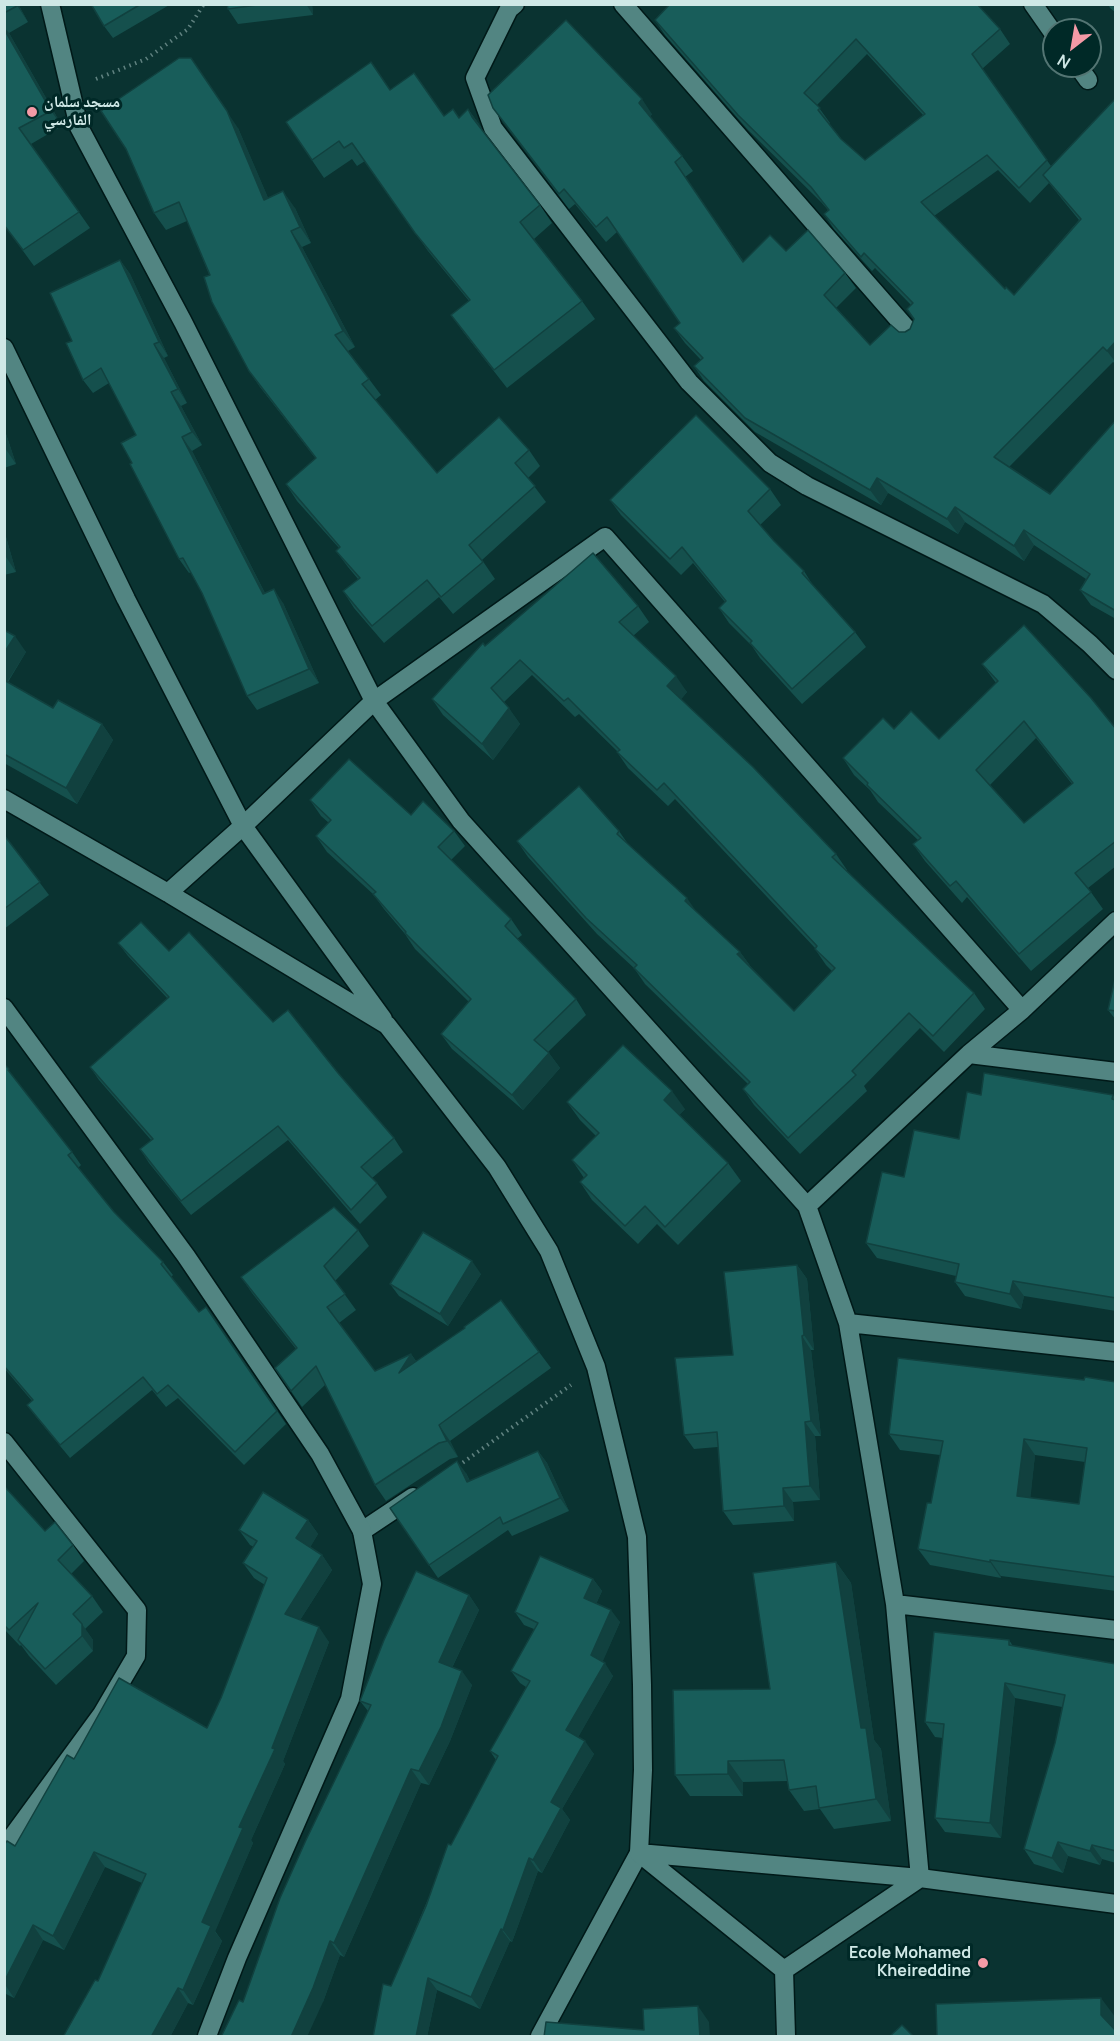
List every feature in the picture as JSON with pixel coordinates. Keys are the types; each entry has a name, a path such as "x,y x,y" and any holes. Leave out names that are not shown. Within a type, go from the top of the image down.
{"street":[{"path":"50,4 79,127 183,322 374,701 461,821 807,1206 848,1323 895,1604 920,1878"},
{"path":"515,4 509,9 476,78 492,128 689,382 770,463 807,486 1043,604 1090,644 1116,670"},
{"path":"623,4 913,336"},
{"path":"1033,4 1043,18"},
{"path":"4,348 126,599 243,826 387,1025 503,1176 549,1251 596,1367 637,1537 643,1760 639,1853 540,2037"},
{"path":"168,893 243,826 374,701 605,537 1022,1010"},
{"path":"4,799 168,893 387,1025"},
{"path":"807,1206 969,1054 1022,1010 1116,921"},
{"path":"4,1008 186,1256 320,1454 362,1532 372,1584 350,1699 237,1958 207,2037"},
{"path":"969,1054 1116,1072"},
{"path":"848,1323 1116,1352"},
{"path":"4,1442 137,1610 136,1656 102,1714 4,1848"},
{"path":"362,1532 456,1468"},
{"path":"895,1604 1116,1630"},
{"path":"639,1853 920,1878 1116,1904"},
{"path":"639,1853 784,1970 786,2037"},
{"path":"784,1970 920,1878"}],"path":[{"path":"70,90 146,59 188,29 204,4"},
{"path":"456,1468 596,1367"}],"building":[{"path":"4,4 16,4 17,6 4,13"},
{"path":"91,4 141,4 104,26"},
{"path":"227,4 264,4 228,9"},
{"path":"670,4 977,4 1000,29 972,54 1047,160 1019,188 987,155 921,202 1005,289 1006,287 1014,295 1081,219 1043,175 1116,98 1116,341 1107,351 1103,347 994,457 1050,494 1116,420 1116,611 1080,590 1090,574 1024,530 1014,546 955,507 947,519 877,478 870,490 745,418 694,366 703,358 674,328 680,323 607,217 596,227 564,189 559,194 493,108 488,95 566,20 642,99 639,103 682,156 675,162 743,262 770,235 786,251 808,230 845,273 824,295 870,345 891,325 899,332 910,329 914,319 907,309 913,303 864,253 861,257 824,214 829,210 811,187 738,115 655,20","holes":["856,39 925,114 865,160 841,139 818,110 820,108 804,93"]},
{"path":"4,29 51,111 19,128 79,212 23,250 4,225"},
{"path":"179,58 191,58 227,111 264,200 283,191 300,227 291,231 343,331 335,335 369,379 362,384 437,473 499,417 529,450 515,463 535,486 469,545 483,562 441,597 427,580 372,626 343,591 360,578 336,551 340,547 286,484 316,458 249,371 212,302 204,277 210,275 179,202 154,213 126,149 101,111"},
{"path":"371,62 390,90 414,73 444,116 453,109 459,118 468,109 540,205 520,222 582,301 494,370 451,315 470,300 415,233 352,143 344,148 339,141 312,160 286,122"},
{"path":"120,260 159,342 154,344 178,389 171,392 192,432 182,437 263,594 274,589 309,669 247,696 202,593 183,558 179,559 121,443 136,435 101,368 83,380 66,343 72,341 50,293"},
{"path":"696,415 770,489 748,511 804,571 802,573 855,632 792,689 750,643 752,641 719,608 726,601 682,547 670,559 610,500"},
{"path":"593,553 638,606 619,622 676,676 667,686 753,767 836,854 832,857 974,993 933,1036 909,1013 852,1071 856,1075 788,1138 743,1089 750,1082 634,968 637,965 586,918 517,841 579,786 619,831 617,834 687,898 685,901 740,952 737,954 794,1011 835,968 664,783 657,790 617,752 620,750 568,698 564,701 520,660 491,688 509,708 482,744 432,699 483,643 485,646"},
{"path":"1024,625 1091,698 1116,729 1116,841 1075,873 1091,892 1019,954 956,881 950,886 913,844 921,838 843,758 883,718 894,729 911,711 939,739 998,681 982,664","holes":["1024,721 1073,783 1024,823 976,770"]},
{"path":"4,630 15,636 4,653"},
{"path":"4,680 53,708 58,700 102,724 66,788 4,754"},
{"path":"349,759 411,815 423,801 454,831 438,847 511,919 505,926 576,999 534,1040 549,1053 512,1095 441,1034 471,999 405,933 373,894 376,892 316,836 331,820 310,800"},
{"path":"4,835 40,882 4,909"},
{"path":"141,922 169,951 189,932 273,1022 288,1010 394,1138 361,1167 377,1183 351,1210 278,1126 181,1201 140,1149 153,1139 90,1067 169,997 118,943"},
{"path":"1116,975 1116,1011 1108,1010"},
{"path":"623,1045 672,1091 664,1100 728,1163 665,1227 645,1206 625,1226 580,1182 587,1175 572,1160 599,1133 567,1102"},
{"path":"4,1064 72,1152 68,1155 114,1212 163,1262 161,1264 199,1312 206,1307 277,1411 235,1452 168,1385 157,1394 143,1377 60,1445 27,1405 33,1400 4,1366"},
{"path":"984,1073 1113,1095 1112,1099 1116,1100 1116,1298 1013,1281 1010,1294 955,1282 959,1264 866,1243 882,1172 904,1177 914,1130 959,1139 967,1092 981,1095"},
{"path":"334,1207 358,1230 324,1266 345,1294 327,1307 375,1371 411,1354 399,1373 465,1328 501,1300 539,1352 439,1425 447,1441 439,1443 375,1485 316,1366 291,1391 275,1368 297,1348 241,1277"},
{"path":"423,1232 472,1261 440,1314 390,1284"},
{"path":"797,1265 811,1421 805,1422 810,1486 783,1488 784,1506 723,1511 717,1432 684,1435 675,1358 733,1355 724,1272"},
{"path":"898,1358 1116,1382 1116,1577 990,1560 990,1562 918,1549 927,1503 931,1503 943,1441 889,1434","holes":["1024,1439 1087,1448 1079,1504 1017,1496"]},
{"path":"538,1451 560,1498 503,1524 500,1517 429,1565 390,1508 457,1461 467,1482"},
{"path":"5,1487 45,1531 55,1522 73,1545 58,1560 92,1596 73,1614 82,1624 82,1636 45,1669 18,1640 38,1603 9,1630 4,1625"},
{"path":"263,1492 308,1520 296,1538 322,1555 285,1614 319,1627 272,1748 275,1749 239,1827 243,1828 202,1922 211,1926 183,1990 178,1988 151,2037 63,2037 95,1980 98,1981 146,1874 94,1852 53,1936 33,1925 4,1982 4,1845 7,1841 15,1846 67,1755 74,1759 119,1678 207,1728 221,1698 267,1578 243,1563 257,1541 239,1530"},
{"path":"540,1556 593,1579 584,1598 611,1610 591,1655 605,1663 566,1730 585,1741 551,1802 561,1808 533,1860 529,1858 503,1930 501,1929 471,1997 428,1978 416,2037 373,2037 383,1984 391,1986 426,1906 448,1844 451,1845 498,1756 490,1751 530,1681 511,1671 538,1623 515,1612"},
{"path":"836,1562 861,1728 866,1728 876,1799 819,1808 816,1786 789,1790 784,1760 728,1761 728,1774 675,1775 673,1690 770,1689 753,1573"},
{"path":"416,1571 469,1595 439,1662 462,1671 441,1727 419,1771 411,1769 334,1943 330,1941 313,1988 291,2037 221,2037 239,2000 243,2002 280,1898 371,1705 360,1701 384,1640"},
{"path":"934,1632 1009,1640 1009,1645 1116,1664 1116,1851 1092,1845 1090,1851 1058,1842 1052,1858 1024,1849 1055,1743 1065,1695 1005,1683 990,1823 935,1818 944,1724 925,1722"},
{"path":"1101,1998 1101,2015 1116,2031 1116,2037 937,2037 936,2004"},
{"path":"698,2006 700,2037 544,2037 546,2022 644,2030 643,2009"},
{"path":"902,2025 914,2037 889,2037"}],"place":[{"name":"مسجد سلمان الفارسي","path":"32,112"},
{"name":"Ecole Mohamed Kheireddine","path":"983,1963"}]}
